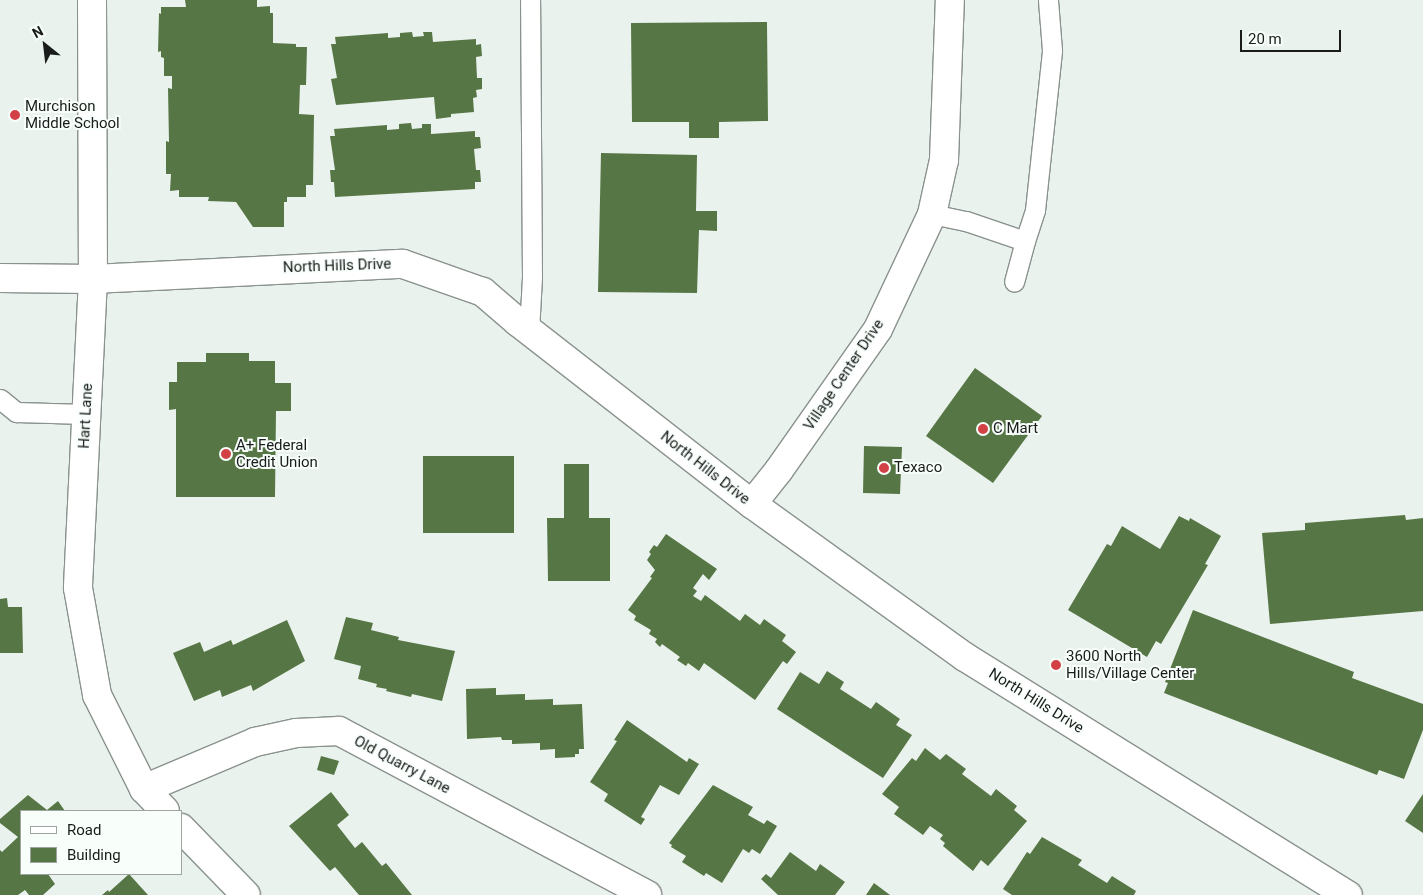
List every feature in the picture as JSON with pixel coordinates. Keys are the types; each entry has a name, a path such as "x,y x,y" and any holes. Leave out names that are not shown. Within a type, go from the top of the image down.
{"street":[{"name":"Hart Lane","path":"92,0 93,279 78,588 96,695 144,789 164,810"},
{"name":"Village Center Drive","path":"752,504 779,470 878,329 932,214 944,160 950,0"},
{"name":"North Hills Drive","path":"0,278 93,279 403,264 483,292 528,330 752,504 964,657 1348,895"},
{"name":"Old Quarry Lane","path":"144,789 256,742 296,733 339,731 647,895"},
{"path":"182,829 246,895"}],"lane":[{"path":"528,330 532,277 530,0"},
{"path":"1014,282 1035,210 1052,50 1048,0"},
{"path":"932,214 966,221 1025,241"},
{"path":"0,399 16,412 86,414"}],"building":[{"path":"185,0 257,0 257,7 270,6 270,13 273,13 273,43 296,44 296,47 307,47 306,85 300,85 299,114 314,115 313,185 306,185 306,197 287,197 287,202 284,202 284,227 253,227 236,202 208,201 209,197 179,197 179,190 170,191 171,174 166,174 166,141 169,142 168,88 172,89 172,76 164,76 164,58 161,57 161,51 158,52 159,13 161,14 161,7 186,7"},
{"path":"767,22 768,121 719,122 719,138 689,138 689,122 632,122 631,23"},
{"path":"412,32 413,37 424,36 423,32 432,32 433,42 476,39 476,45 481,44 482,56 476,57 477,78 482,78 482,89 476,90 477,97 473,98 474,112 451,114 451,117 436,119 434,97 336,105 331,79 337,78 331,44 336,44 335,37 388,33 388,38 400,37 400,33"},
{"path":"411,123 412,129 422,128 422,124 431,124 431,134 475,131 475,137 480,137 481,148 474,149 476,170 480,170 481,182 475,182 475,189 335,197 334,182 331,182 330,170 335,170 330,136 335,136 334,129 387,125 387,130 399,129 399,124"},
{"path":"601,153 697,155 696,211 717,211 717,231 699,230 697,293 598,292"},
{"name":"A+ Federal Credit Union","path":"206,353 249,353 249,361 275,361 275,383 291,383 291,411 276,411 275,497 176,497 176,409 169,410 169,382 177,382 177,362 206,362"},
{"path":"975,368 1042,416 993,483 926,436"},
{"path":"864,446 902,447 900,494 863,493"},
{"path":"423,456 514,456 514,533 423,533"},
{"path":"564,464 589,464 589,518 610,518 610,581 548,581 547,518 564,518"},
{"path":"1405,515 1406,520 1423,518 1423,611 1270,624 1262,533 1305,530 1305,523"},
{"path":"1179,516 1189,521 1190,518 1221,536 1205,564 1208,565 1161,644 1156,641 1147,657 1068,610 1107,544 1111,546 1122,526 1160,549"},
{"path":"666,534 717,569 709,580 703,574 693,588 697,591 693,596 701,601 705,595 740,621 745,614 760,625 764,619 786,635 782,641 796,652 787,664 783,661 755,700 704,663 699,671 688,663 686,666 677,660 680,657 662,644 660,647 655,642 657,639 649,634 651,630 634,620 636,616 628,610 652,578 650,577 655,570 647,560 651,554 649,552 654,545 657,547"},
{"path":"7,598 8,607 22,607 23,653 0,653 0,599"},
{"path":"1193,610 1354,672 1352,678 1423,704 1423,730 1404,779 1379,770 1377,775 1164,693 1168,683 1165,682"},
{"path":"346,617 373,623 371,630 399,637 398,640 455,651 442,701 412,694 411,697 386,691 387,689 376,687 377,684 358,679 361,666 334,659"},
{"path":"287,620 305,661 253,691 251,685 222,697 220,690 194,701 173,653 200,642 204,652 231,640 233,645"},
{"path":"827,671 844,682 840,689 871,709 876,702 900,719 896,725 912,735 883,778 777,709 800,672 819,684"},
{"path":"496,688 496,695 525,694 525,700 553,699 553,705 582,704 584,749 579,749 579,754 575,754 575,757 555,758 555,749 540,750 540,743 512,744 512,740 502,740 501,737 467,739 466,689"},
{"path":"627,720 687,762 689,758 699,764 679,795 660,785 641,817 645,819 641,825 604,801 608,794 590,782 617,741 614,740"},
{"path":"925,748 940,760 946,754 966,769 962,774 991,796 996,789 1017,806 1014,810 1027,821 988,866 981,860 973,871 943,846 945,843 940,839 943,835 930,826 923,835 894,814 899,807 882,794 912,758 916,761"},
{"path":"321,756 339,761 334,775 317,770"},
{"path":"713,785 753,807 748,815 764,824 767,820 777,826 760,854 752,849 749,853 743,849 722,883 706,873 704,876 682,862 686,856 671,847 672,845 669,843"},
{"path":"331,792 349,815 337,825 355,848 362,842 382,866 386,863 412,895 359,895 335,867 330,871 289,826"},
{"path":"1423,794 1423,833 1405,821"},
{"path":"28,795 47,810 20,810 20,875 49,875 55,884 43,895 29,895 25,890 18,895 0,895 0,850 2,852 18,837 0,823 0,819"},
{"path":"58,801 64,810 47,810"},
{"path":"1042,837 1082,860 1078,865 1107,883 1112,876 1136,891 1134,895 1012,895 1003,889 1027,852 1030,854"},
{"path":"790,852 816,871 820,864 845,882 835,895 778,895 761,879 766,874 771,878"},
{"path":"130,875 148,895 102,895 108,890 109,892"},
{"path":"874,883 890,895 866,895"}],"place":[{"name":"Murchison Middle School","path":"15,115"},
{"name":"C Mart","path":"983,429"},
{"name":"A+ Federal Credit Union","path":"226,454"},
{"name":"Texaco","path":"884,468"},
{"name":"3600 North Hills/Village Center","path":"1056,665"}]}
